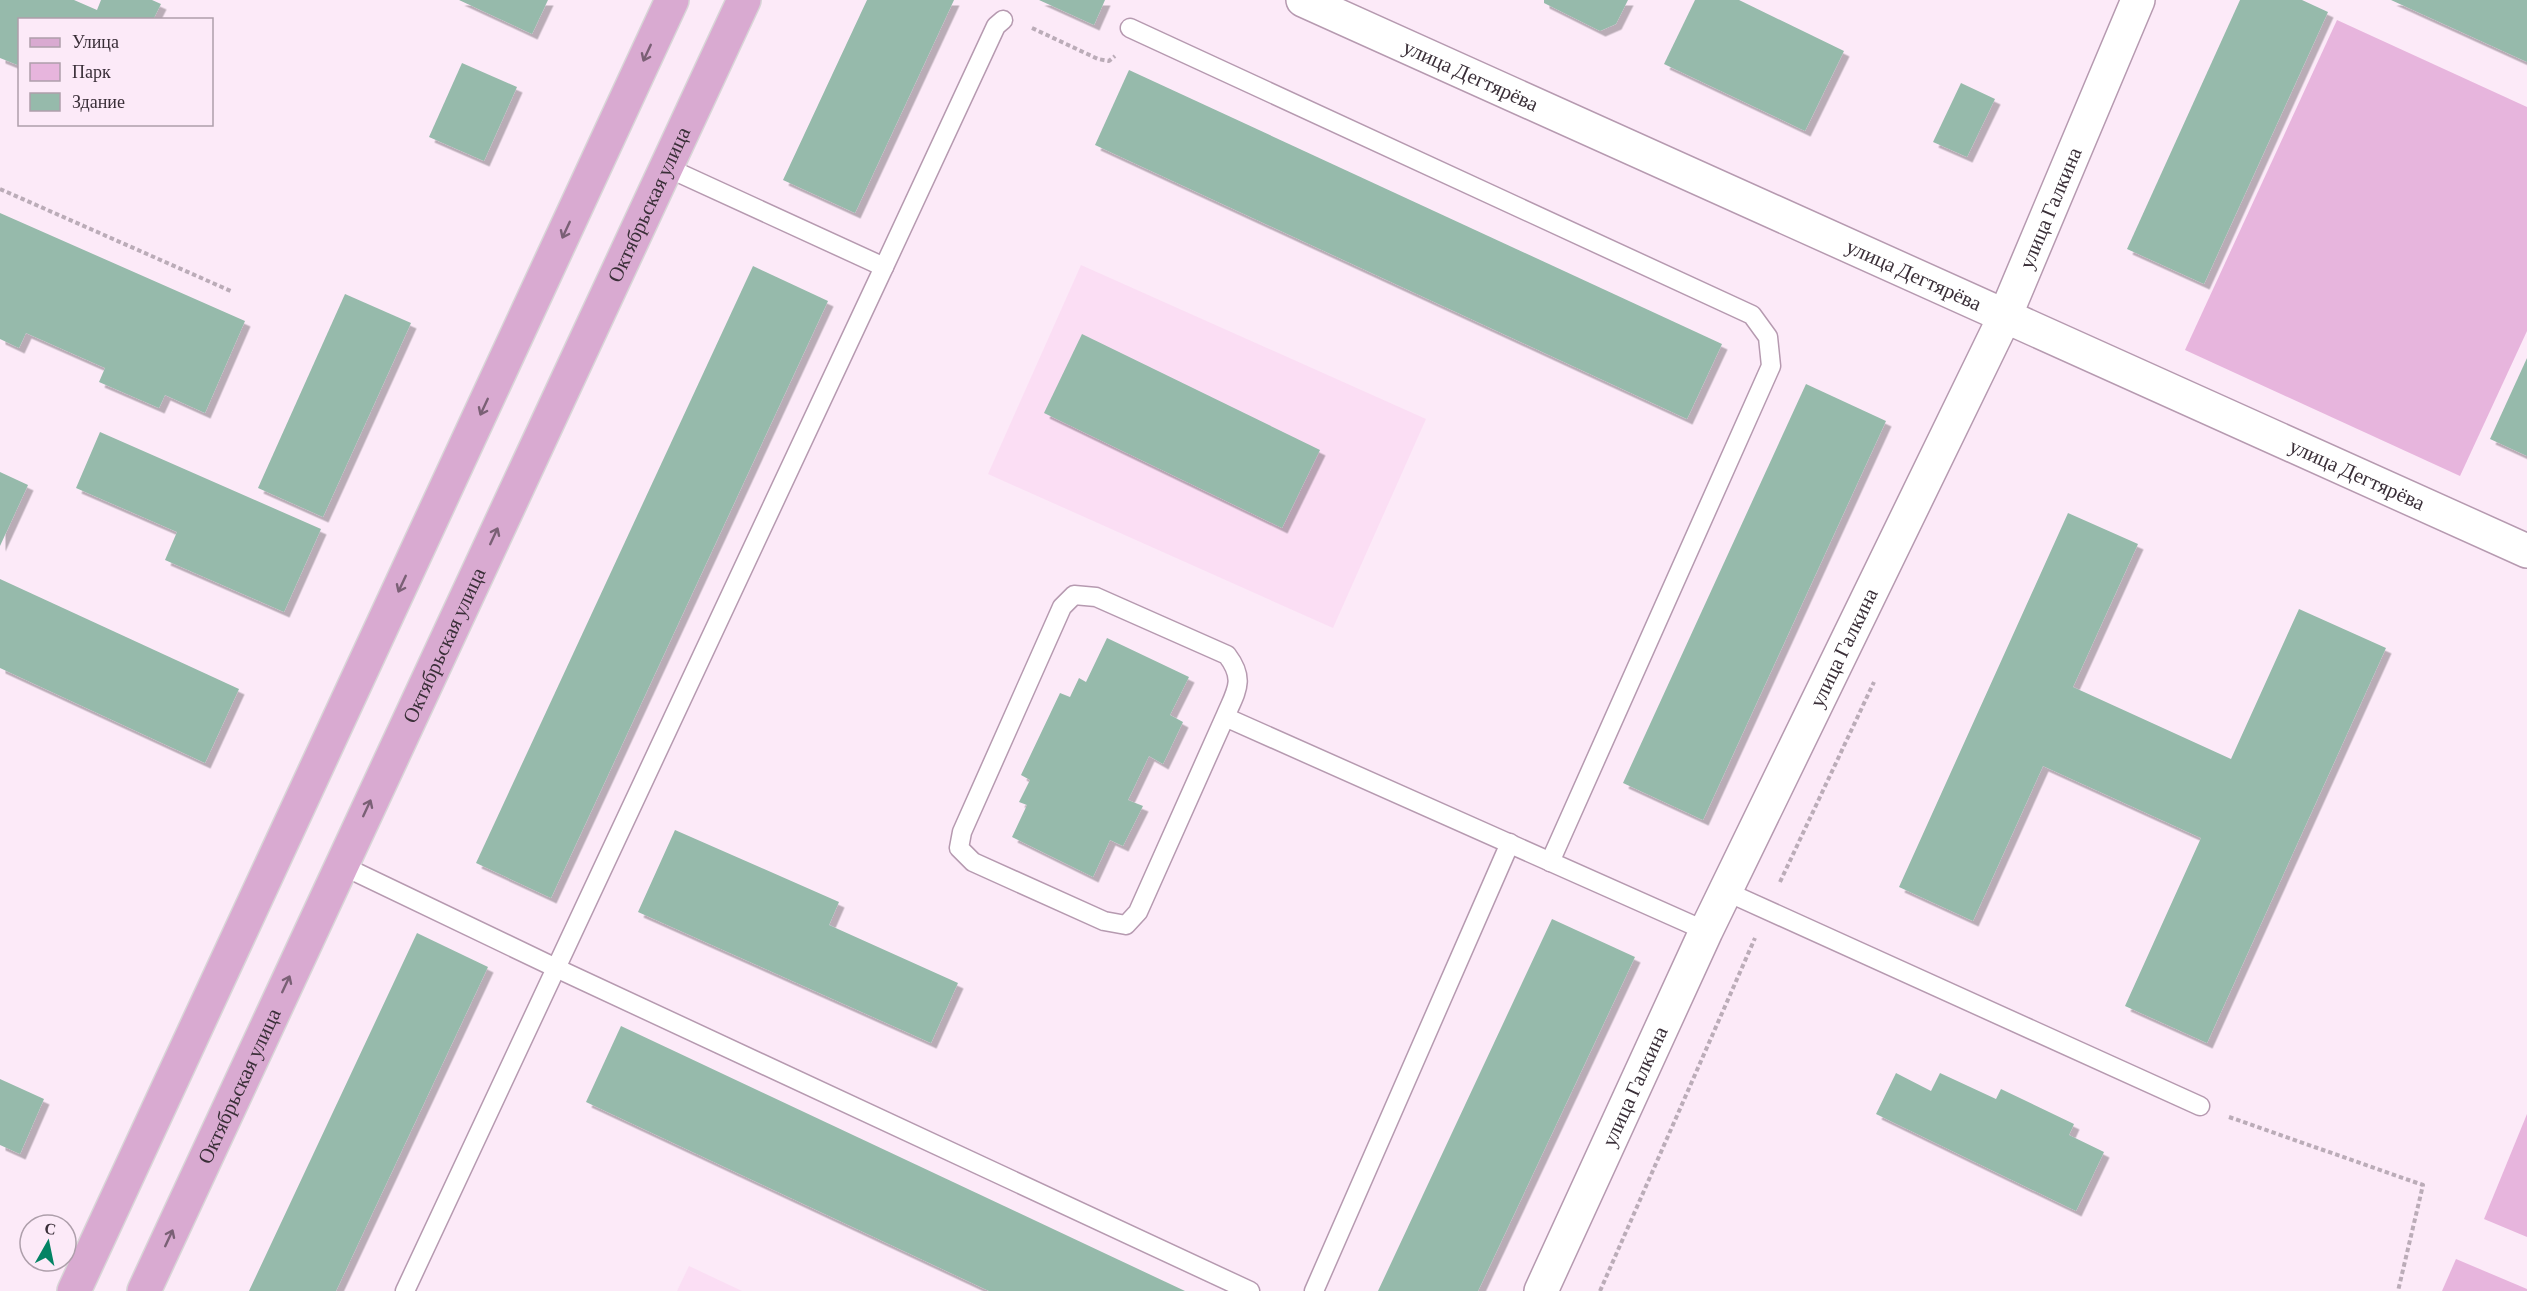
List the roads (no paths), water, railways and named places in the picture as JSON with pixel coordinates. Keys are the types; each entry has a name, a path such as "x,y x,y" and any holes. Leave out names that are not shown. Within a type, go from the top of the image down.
{"main road":[{"path":"74,1291 672,0"},
{"name":"Октябрьская улица","path":"144,1291 744,0"}],"street":[{"name":"улица Дегтярёва","path":"1303,0 2527,551"},
{"name":"улица Галкина","path":"1541,1291 1725,891 2005,316 2138,0"}],"lane":[{"path":"405,1291 996,26 1003,20"},
{"path":"1130,28 1752,315 1768,337 1771,366 1550,862"},
{"path":"666,166 884,267"},
{"path":"1074,596 1096,597 1227,656 1236,668 1239,685 1225,717 1138,912 1126,925 1104,921 983,867 973,862 959,848 962,832 1062,607 1074,596"},
{"path":"1225,717 1706,931"},
{"path":"1314,1291 1510,843"},
{"path":"341,865 556,968 1250,1291"},
{"path":"1725,891 2200,1106"}]}
